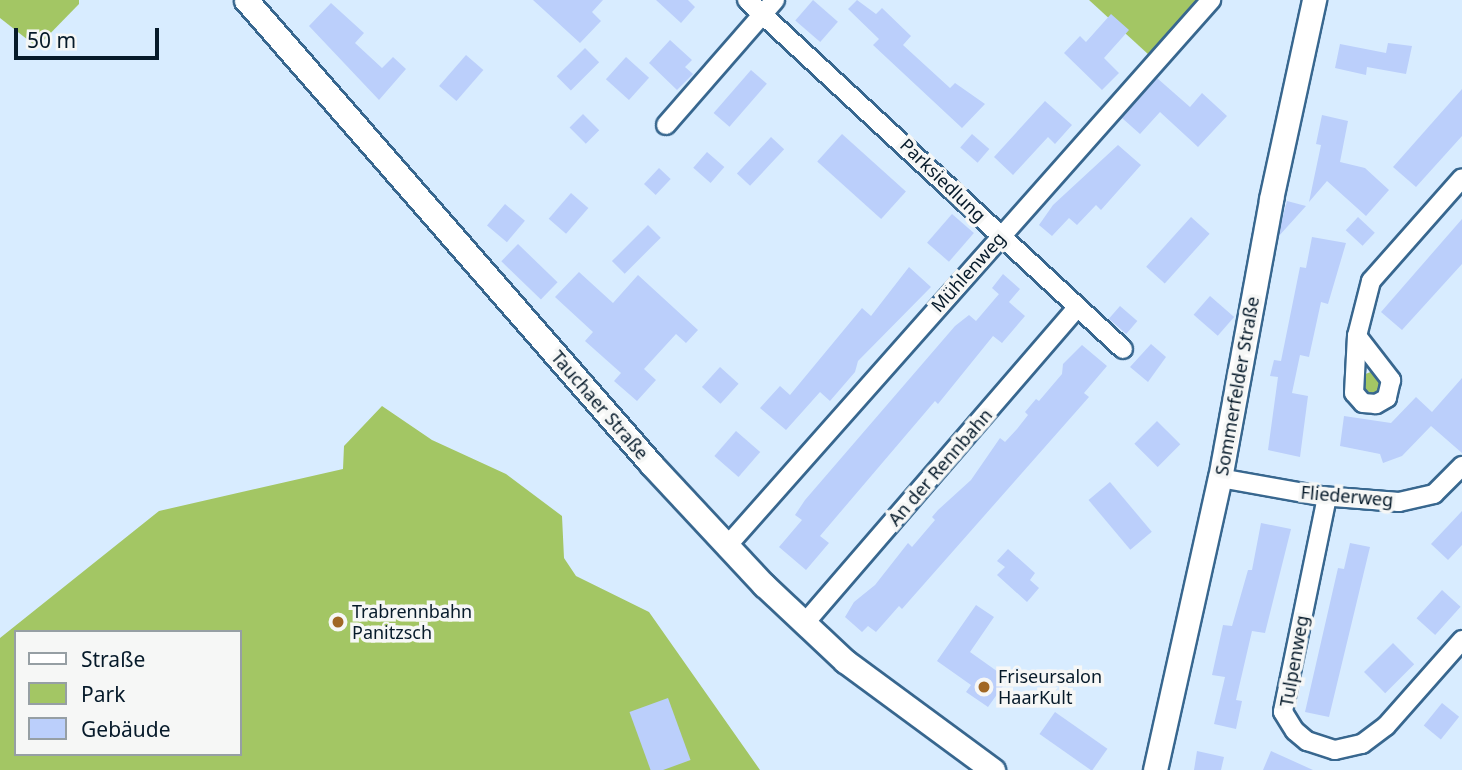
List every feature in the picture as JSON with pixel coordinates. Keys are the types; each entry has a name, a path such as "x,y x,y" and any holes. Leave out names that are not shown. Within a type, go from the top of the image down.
{"street":[{"name":"Tauchaer Straße","path":"246,0 727,546 804,624 882,689 993,770"},
{"name":"Parksiedlung","path":"747,0 1076,309 1123,349"},
{"path":"666,125 775,0"},
{"name":"Mühlenweg","path":"727,546 1211,0"},
{"name":"Sommerfelder Straße","path":"1155,770 1220,478 1271,199 1314,0"},
{"path":"1357,336 1371,281 1462,178"},
{"name":"An der Rennbahn","path":"804,624 1076,309"},
{"name":"Fliederweg","path":"1220,478 1326,497 1417,501 1434,494 1462,466"},
{"name":"Tulpenweg","path":"1326,497 1283,712 1294,731 1307,741 1335,750 1362,744 1386,726 1462,639"}],"green space":[{"path":"0,0 79,0 79,4 37,47 0,18"},
{"path":"1089,0 1198,0 1149,55"},
{"path":"1373,371 1386,380 1378,398 1363,395 1363,375"},
{"name":"Trabrennbahn Panitzsch","path":"382,406 432,440 506,474 562,516 564,558 576,576 649,612 760,770 0,770 0,638 159,511 343,469 344,446"}],"building":[{"path":"533,0 603,0 592,12 601,21 580,43"},
{"path":"656,0 688,0 695,7 681,23"},
{"path":"813,0 838,22 820,42 795,20"},
{"path":"857,0 876,14 882,8 911,36 903,45 950,88 955,83 985,104 962,128 873,45 879,39 848,9"},
{"path":"331,3 364,33 355,43 382,68 393,57 406,69 379,100 309,26"},
{"path":"1111,14 1129,30 1104,58 1119,73 1102,90 1064,53 1080,36 1086,42"},
{"path":"670,40 692,60 685,67 693,74 677,90 649,63"},
{"path":"1388,43 1412,46 1406,74 1367,67 1366,75 1335,68 1340,44 1386,53"},
{"path":"585,48 599,62 571,90 557,76"},
{"path":"466,55 483,70 456,101 439,86"},
{"path":"626,57 649,78 629,100 606,79"},
{"path":"751,70 767,84 729,127 714,113"},
{"path":"1157,78 1190,107 1202,93 1227,116 1198,147 1160,112 1140,134 1122,118"},
{"path":"1462,89 1462,136 1416,187 1393,167"},
{"path":"1045,101 1072,125 1055,144 1048,137 1013,175 994,157"},
{"path":"583,114 599,130 586,144 570,127"},
{"path":"1322,115 1348,121 1340,162 1365,168 1389,190 1366,216 1327,181 1309,202 1321,145 1316,144"},
{"path":"842,134 906,192 881,219 817,161"},
{"path":"972,134 989,149 978,163 960,148"},
{"path":"771,137 784,149 750,186 737,174"},
{"path":"1118,145 1141,165 1101,210 1096,205 1077,225 1069,218 1052,236 1039,225 1053,205"},
{"path":"707,152 724,167 711,183 693,168"},
{"path":"659,168 671,179 656,195 644,184"},
{"path":"571,193 588,208 566,234 549,219"},
{"path":"1287,201 1306,206 1278,237 1281,223"},
{"path":"505,204 525,221 507,242 487,225"},
{"path":"952,214 974,233 949,262 927,243"},
{"path":"1191,217 1210,234 1165,284 1146,267"},
{"path":"1358,217 1375,233 1363,246 1346,230"},
{"path":"1462,219 1462,264 1402,330 1381,312"},
{"path":"648,225 661,238 625,274 612,261"},
{"path":"1312,237 1346,243 1328,304 1321,302 1309,357 1300,355 1292,393 1308,396 1300,457 1268,450 1278,377 1270,376 1274,360 1281,361 1300,267 1306,268"},
{"path":"518,244 558,282 541,299 501,261"},
{"path":"909,267 931,287 858,361 855,372 830,401 820,392 786,430 760,408 780,386 790,395 862,308 871,316"},
{"path":"579,272 613,303 638,275 698,330 686,343 676,334 644,369 656,380 637,401 614,381 621,373 585,341 593,332 555,297"},
{"path":"1003,274 1020,289 1009,302 1025,316 1002,343 993,336 938,404 935,401 820,536 829,543 806,570 779,547 802,520 795,515 805,500 955,326 969,315 976,321 999,294 992,288"},
{"path":"1210,296 1234,317 1218,336 1194,315"},
{"path":"1120,306 1137,321 1126,334 1109,319"},
{"path":"1151,344 1166,357 1148,382 1130,367"},
{"path":"1082,345 1107,366 1084,393 1089,397 902,609 899,606 876,632 868,626 862,632 845,617 854,602 875,585 908,543 912,547 935,520 932,517 938,510 971,480 1000,438 1005,442 1017,429 1028,415 1025,412 1036,399 1039,401 1062,374 1063,364"},
{"path":"720,367 739,384 721,404 702,387"},
{"path":"1462,378 1462,453 1431,426 1402,456 1383,463 1380,454 1340,446 1344,416 1391,423 1416,397 1432,412"},
{"path":"1157,421 1180,444 1158,467 1134,444"},
{"path":"736,431 760,452 739,477 714,456"},
{"path":"1110,482 1152,532 1130,550 1089,500"},
{"path":"1462,511 1462,545 1448,560 1431,544"},
{"path":"1261,523 1291,529 1265,633 1252,631 1236,700 1242,701 1236,729 1214,724 1225,677 1212,675 1223,625 1232,626 1248,570 1252,570"},
{"path":"1350,543 1370,547 1329,717 1305,712 1338,568 1344,569"},
{"path":"1008,549 1035,573 1030,580 1039,588 1027,602 997,575 1005,567 997,561"},
{"path":"1442,590 1461,607 1435,635 1417,618"},
{"path":"976,605 994,617 970,652 1008,679 988,707 966,692 971,685 937,661"},
{"path":"1393,643 1414,664 1385,693 1364,672"},
{"path":"668,698 691,760 663,770 651,770 629,712"},
{"path":"1442,703 1459,717 1441,739 1424,726"},
{"path":"1055,712 1107,749 1091,770 1040,734"},
{"path":"1197,751 1224,757 1221,770 1194,770"},
{"path":"1271,751 1313,770 1263,770"}],"place":[{"name":"Trabrennbahn Panitzsch","path":"338,622"},
{"name":"Friseursalon HaarKult","path":"984,687"}]}
